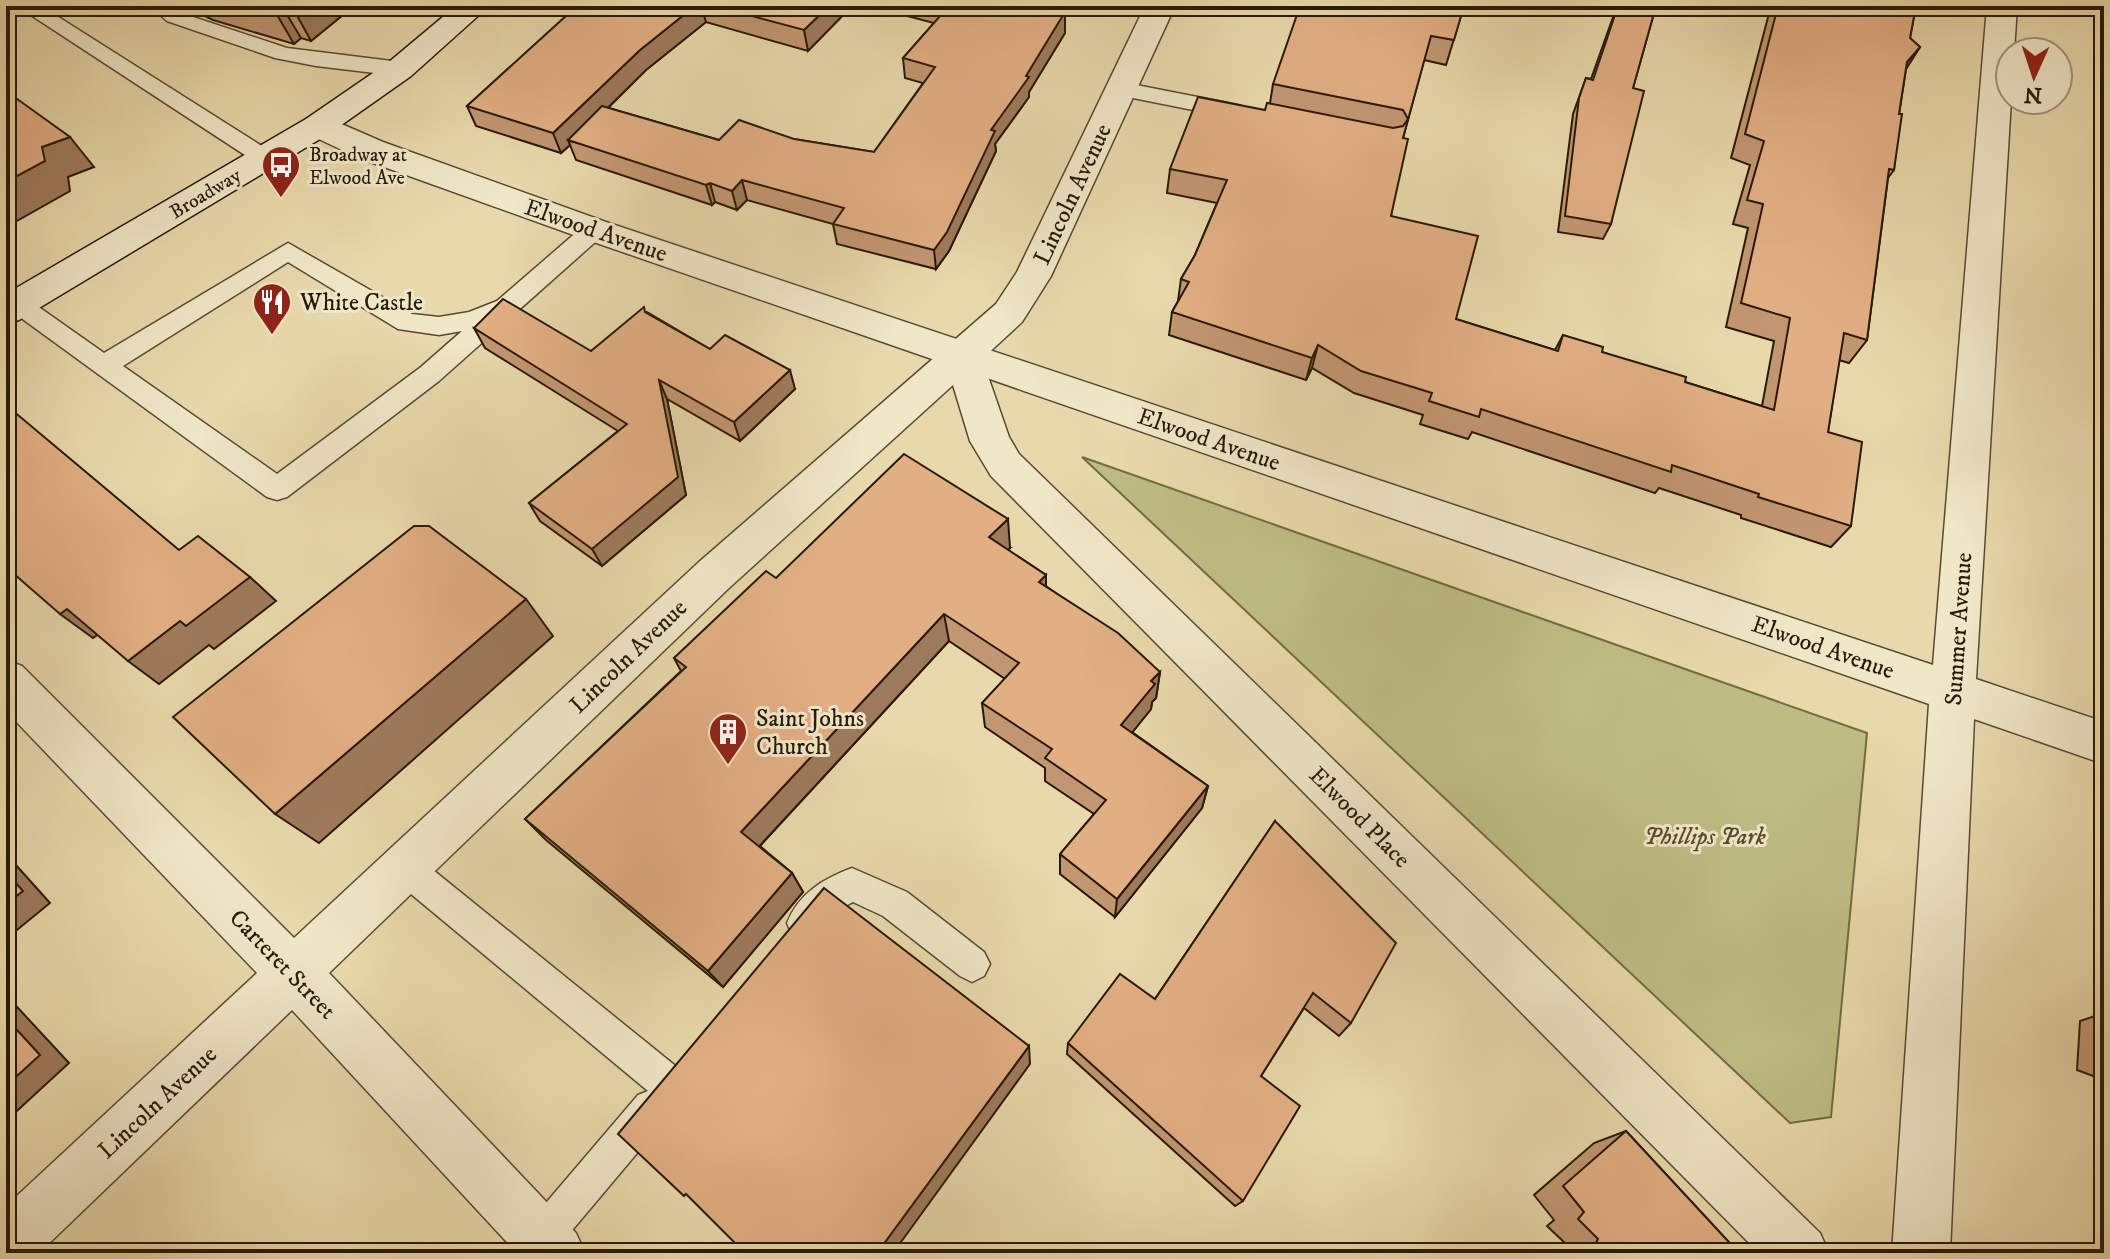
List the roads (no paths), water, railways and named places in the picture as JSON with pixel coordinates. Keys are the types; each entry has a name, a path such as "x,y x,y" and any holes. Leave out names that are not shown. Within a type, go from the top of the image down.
{"street":[{"name":"Broadway","path":"11,308 318,126 400,69 474,6"},
{"name":"Lincoln Avenue","path":"6,1245 714,575 1003,320 1022,296 1160,6"},
{"name":"Summer Avenue","path":"1921,1253 1953,692 2002,6"},
{"name":"Elwood Avenue","path":"318,126 371,150 594,230 2104,743"},
{"name":"Elwood Place","path":"962,355 990,441 1005,465 1800,1253"},
{"name":"Carteret Street","path":"6,680 294,974 549,1246"}],"lane":[{"path":"27,6 265,158"},
{"path":"160,6 174,17 282,53 400,69"},
{"path":"1121,89 1250,115"},
{"path":"11,308 132,384 277,489 430,374 594,230"},
{"path":"104,365 288,251 407,323 439,326 474,320 516,301"},
{"path":"407,323 430,374"},
{"path":"405,868 679,1073 549,1246"},
{"path":"784,946 822,900 852,884 895,904 972,964"}],"place":[{"name":"Broadway at Elwood Ave","path":"281,199"},
{"name":"White Castle","path":"272,336"},
{"name":"Saint Johns Church","path":"728,766"}],"park label":[{"name":"Phillips Park","path":"1705,836"}]}
